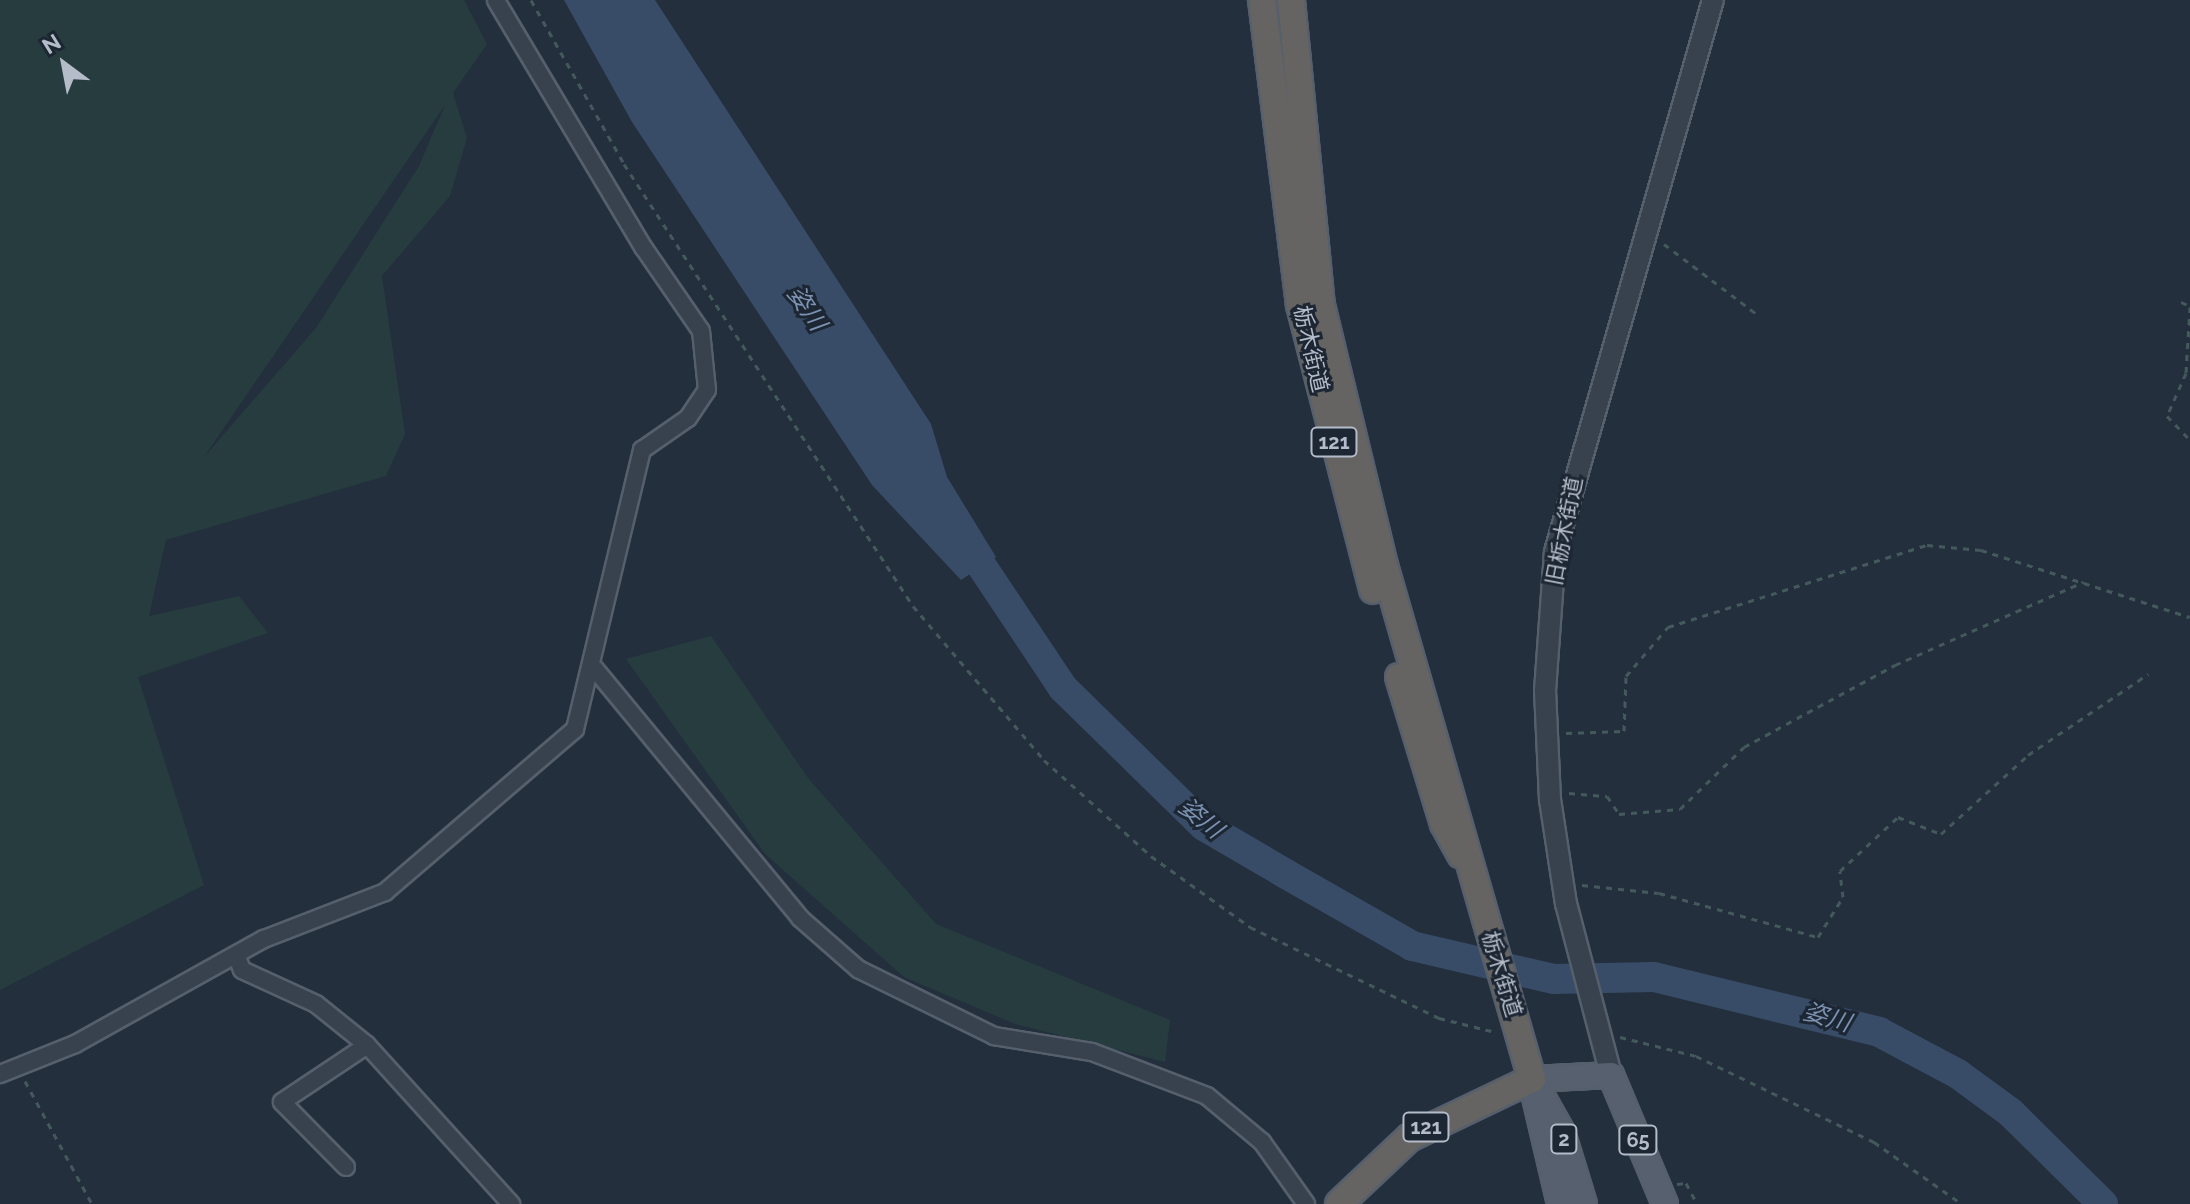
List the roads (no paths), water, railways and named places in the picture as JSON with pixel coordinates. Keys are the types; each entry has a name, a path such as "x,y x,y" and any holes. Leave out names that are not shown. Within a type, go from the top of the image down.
{"highway":[{"name":"栃木街道","path":"1262,0 1300,305 1367,569 1444,824 1469,869"},
{"name":"栃木街道","path":"1291,0 1321,305 1384,565 1463,823 1469,869 1520,1030 1532,1079"},
{"name":"121","path":"1339,1204 1371,1167 1445,1114 1532,1079"}],"main road":[{"path":"1532,1079 1611,1075"},
{"name":"65","path":"1611,1075 1665,1204"},
{"name":"2","path":"1532,1079 1541,1145 1560,1204"},
{"name":"2","path":"1532,1079 1562,1132 1584,1204"}],"street":[{"path":"0,1074 20,1071 236,955 385,892 453,840 560,748 575,729 595,669 642,450 688,418 707,390 701,331 643,247 496,0"},
{"name":"旧栃木街道","path":"1611,1075 1566,904 1550,800 1546,733 1555,552 1713,0"},
{"path":"595,669 800,918 858,969 994,1036 1092,1052 1207,1096 1262,1142 1306,1204"},
{"path":"236,955 242,970 316,1004 367,1045 511,1204"},
{"path":"346,1167 282,1102 367,1045"}],"water":[{"path":"564,0 655,0 931,424 947,477 996,557 961,580 872,485 632,122"}],"waterway":[{"name":"姿川","path":"959,532 1063,688 1204,826 1412,946 1554,979 1654,977 1879,1032 1958,1074 2010,1112 2103,1204"}]}
